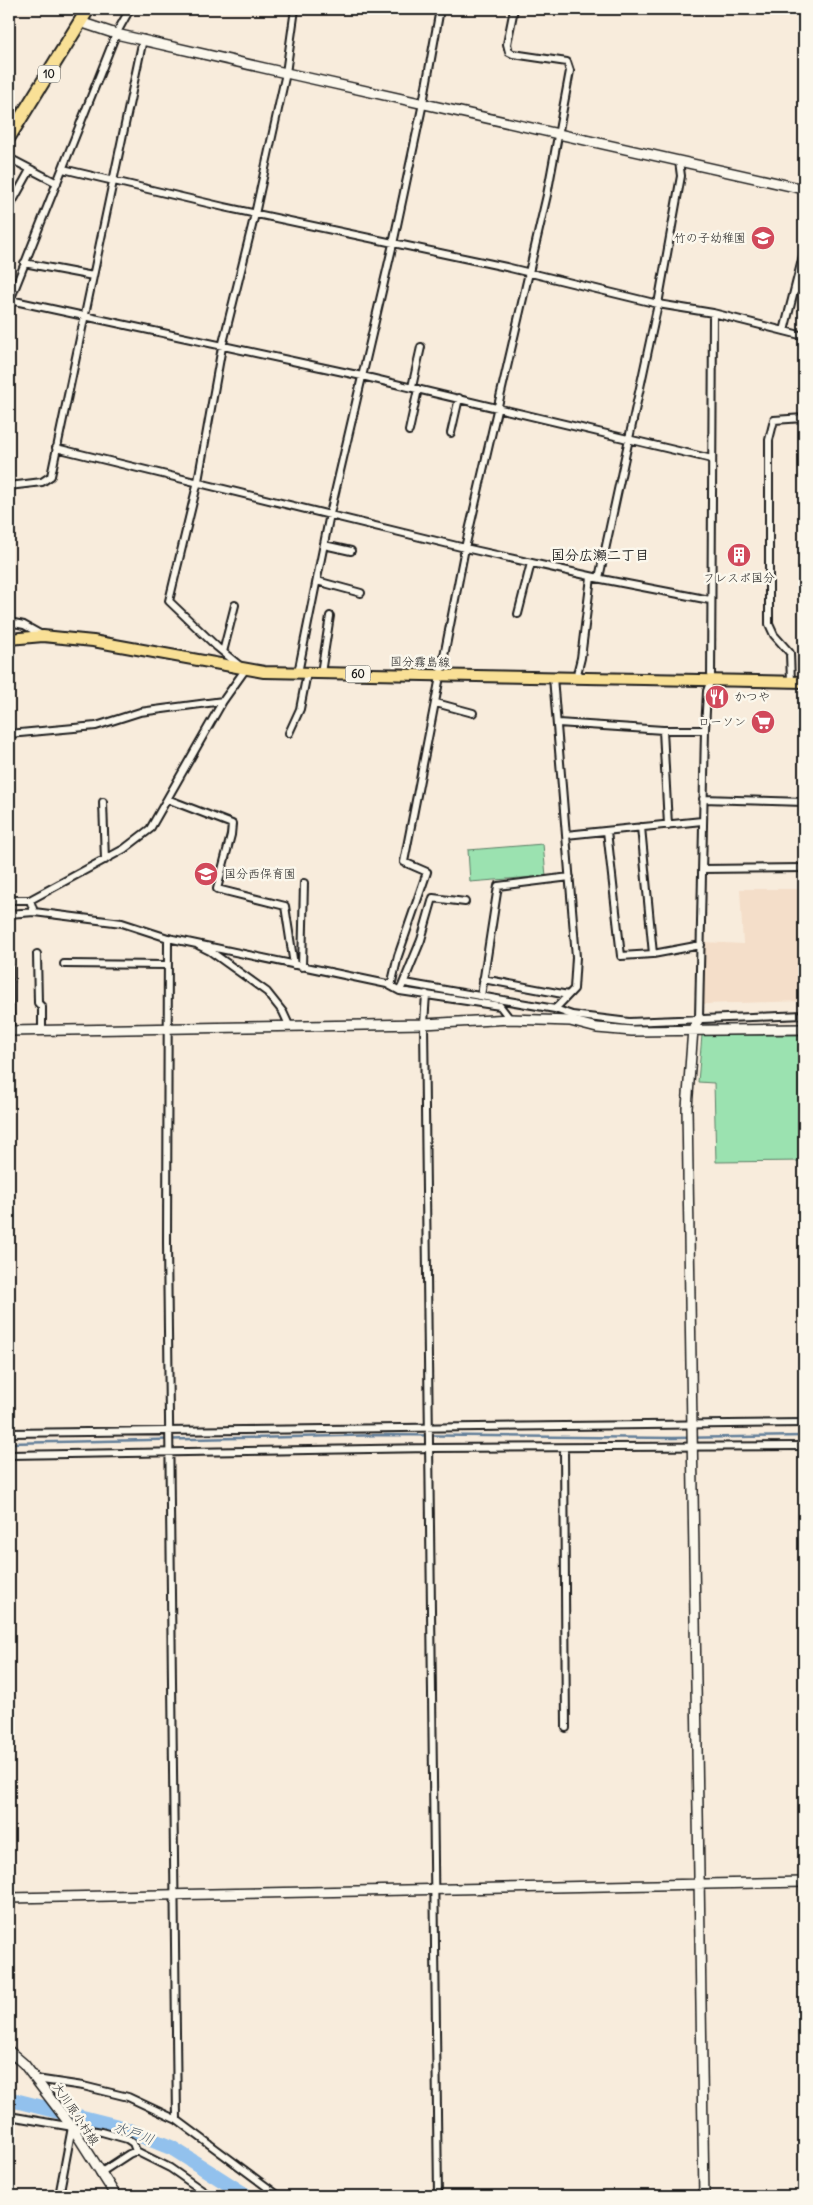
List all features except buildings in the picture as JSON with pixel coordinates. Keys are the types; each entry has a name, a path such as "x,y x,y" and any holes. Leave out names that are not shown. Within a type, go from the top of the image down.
{"highway":[{"name":"10","path":"10,131 88,9"}],"main road":[{"name":"国分霧島線","path":"9,639 43,636 92,641 245,670 302,673 804,682"}],"street":[{"path":"130,9 116,34 9,301 362,376 712,459"},
{"path":"9,900 30,900 124,849 150,829 223,701 245,670 169,601 198,481 222,347 255,214 286,73 296,9"},
{"path":"289,733 300,709 302,673 316,581 393,244 423,103 440,9"},
{"path":"391,986 398,956 427,872 404,862 442,676 465,548 559,135 570,66 567,62 509,52 507,44 514,9"},
{"path":"80,22 116,34 804,189"},
{"path":"9,486 42,482 51,476 144,39"},
{"path":"9,158 57,183"},
{"path":"599,578 658,304 681,176 679,161"},
{"path":"63,169 658,304 713,313 804,336"},
{"path":"9,208 30,170"},
{"path":"784,331 804,252"},
{"path":"24,263 93,276"},
{"path":"795,289 804,291"},
{"path":"704,2196 687,1108 694,1029 699,1018 705,730 707,691 711,680 713,313"},
{"path":"409,431 421,347"},
{"path":"451,433 459,398"},
{"path":"791,682 790,653 774,634 769,624 768,440 774,420 804,418"},
{"path":"56,448 198,481 465,548 599,578 710,600"},
{"path":"324,545 351,551"},
{"path":"518,614 531,563"},
{"path":"576,678 581,658 591,577 599,578"},
{"path":"316,581 361,593"},
{"path":"223,652 235,605"},
{"path":"321,673 330,616"},
{"path":"9,622 24,625 43,636"},
{"path":"553,677 576,957 574,989 555,1009"},
{"path":"9,734 96,726 140,712 223,701"},
{"path":"436,703 473,712"},
{"path":"558,723 662,730 705,730"},
{"path":"662,730 668,825"},
{"path":"166,799 232,824 232,835 217,889 285,906 294,965"},
{"path":"703,799 804,802"},
{"path":"103,802 105,860"},
{"path":"566,835 702,822"},
{"path":"641,828 653,954"},
{"path":"607,831 621,956 653,954 700,945"},
{"path":"702,869 804,868"},
{"path":"481,996 498,886 570,877"},
{"path":"302,967 304,883"},
{"path":"400,991 422,940 433,898 465,902"},
{"path":"30,900 34,912"},
{"path":"9,914 34,912 122,922 168,938 391,986 400,991 500,1006 510,1019"},
{"path":"168,938 167,1029 176,2120"},
{"path":"189,941 210,951 267,992 283,1012 289,1025"},
{"path":"36,954 38,1003 42,1008 42,1030"},
{"path":"64,964 167,965"},
{"path":"9,966 9,1031 424,1024 571,1018 629,1022 804,1015"},
{"path":"483,979 568,995"},
{"path":"405,983 555,1009 571,1018 597,1028 632,1031 804,1029"},
{"path":"426,994 424,1024 431,1447 438,2196"},
{"path":"500,1006 501,999"},
{"path":"9,1433 170,1434 804,1423"},
{"path":"9,1455 431,1447 693,1448 804,1446"},
{"path":"564,1448 566,1728"},
{"path":"9,1898 804,1882"},
{"name":"大川原小村線","path":"9,2051 24,2064 72,2127 116,2196"},
{"path":"38,2082 83,2086 128,2098 176,2120 279,2196"},
{"path":"9,2116 127,2139 133,2143 136,2151 170,2168 210,2196"},
{"path":"59,2196 72,2127"},
{"path":"100,2173 136,2151"}],"shaded area":[{"path":"740,889 804,889 804,1001 704,1004 704,942 743,944"}],"green space":[{"path":"543,844 546,876 470,882 468,850"},
{"path":"702,1035 804,1035 804,1161 716,1162 714,1083 698,1082"}],"waterway":[{"path":"9,1443 385,1435 673,1438 804,1436"},
{"name":"水戸川","path":"9,2099 120,2127 172,2148 247,2196"}],"place":[{"name":"竹の子幼稚園","path":"763,238"},
{"name":"フレスポ国分","path":"739,555"},
{"name":"かつや","path":"717,697"},
{"name":"ローソン","path":"763,722"},
{"name":"国分西保育園","path":"206,874"}],"district":[{"name":"国分広瀬二丁目","path":"600,555"}]}
